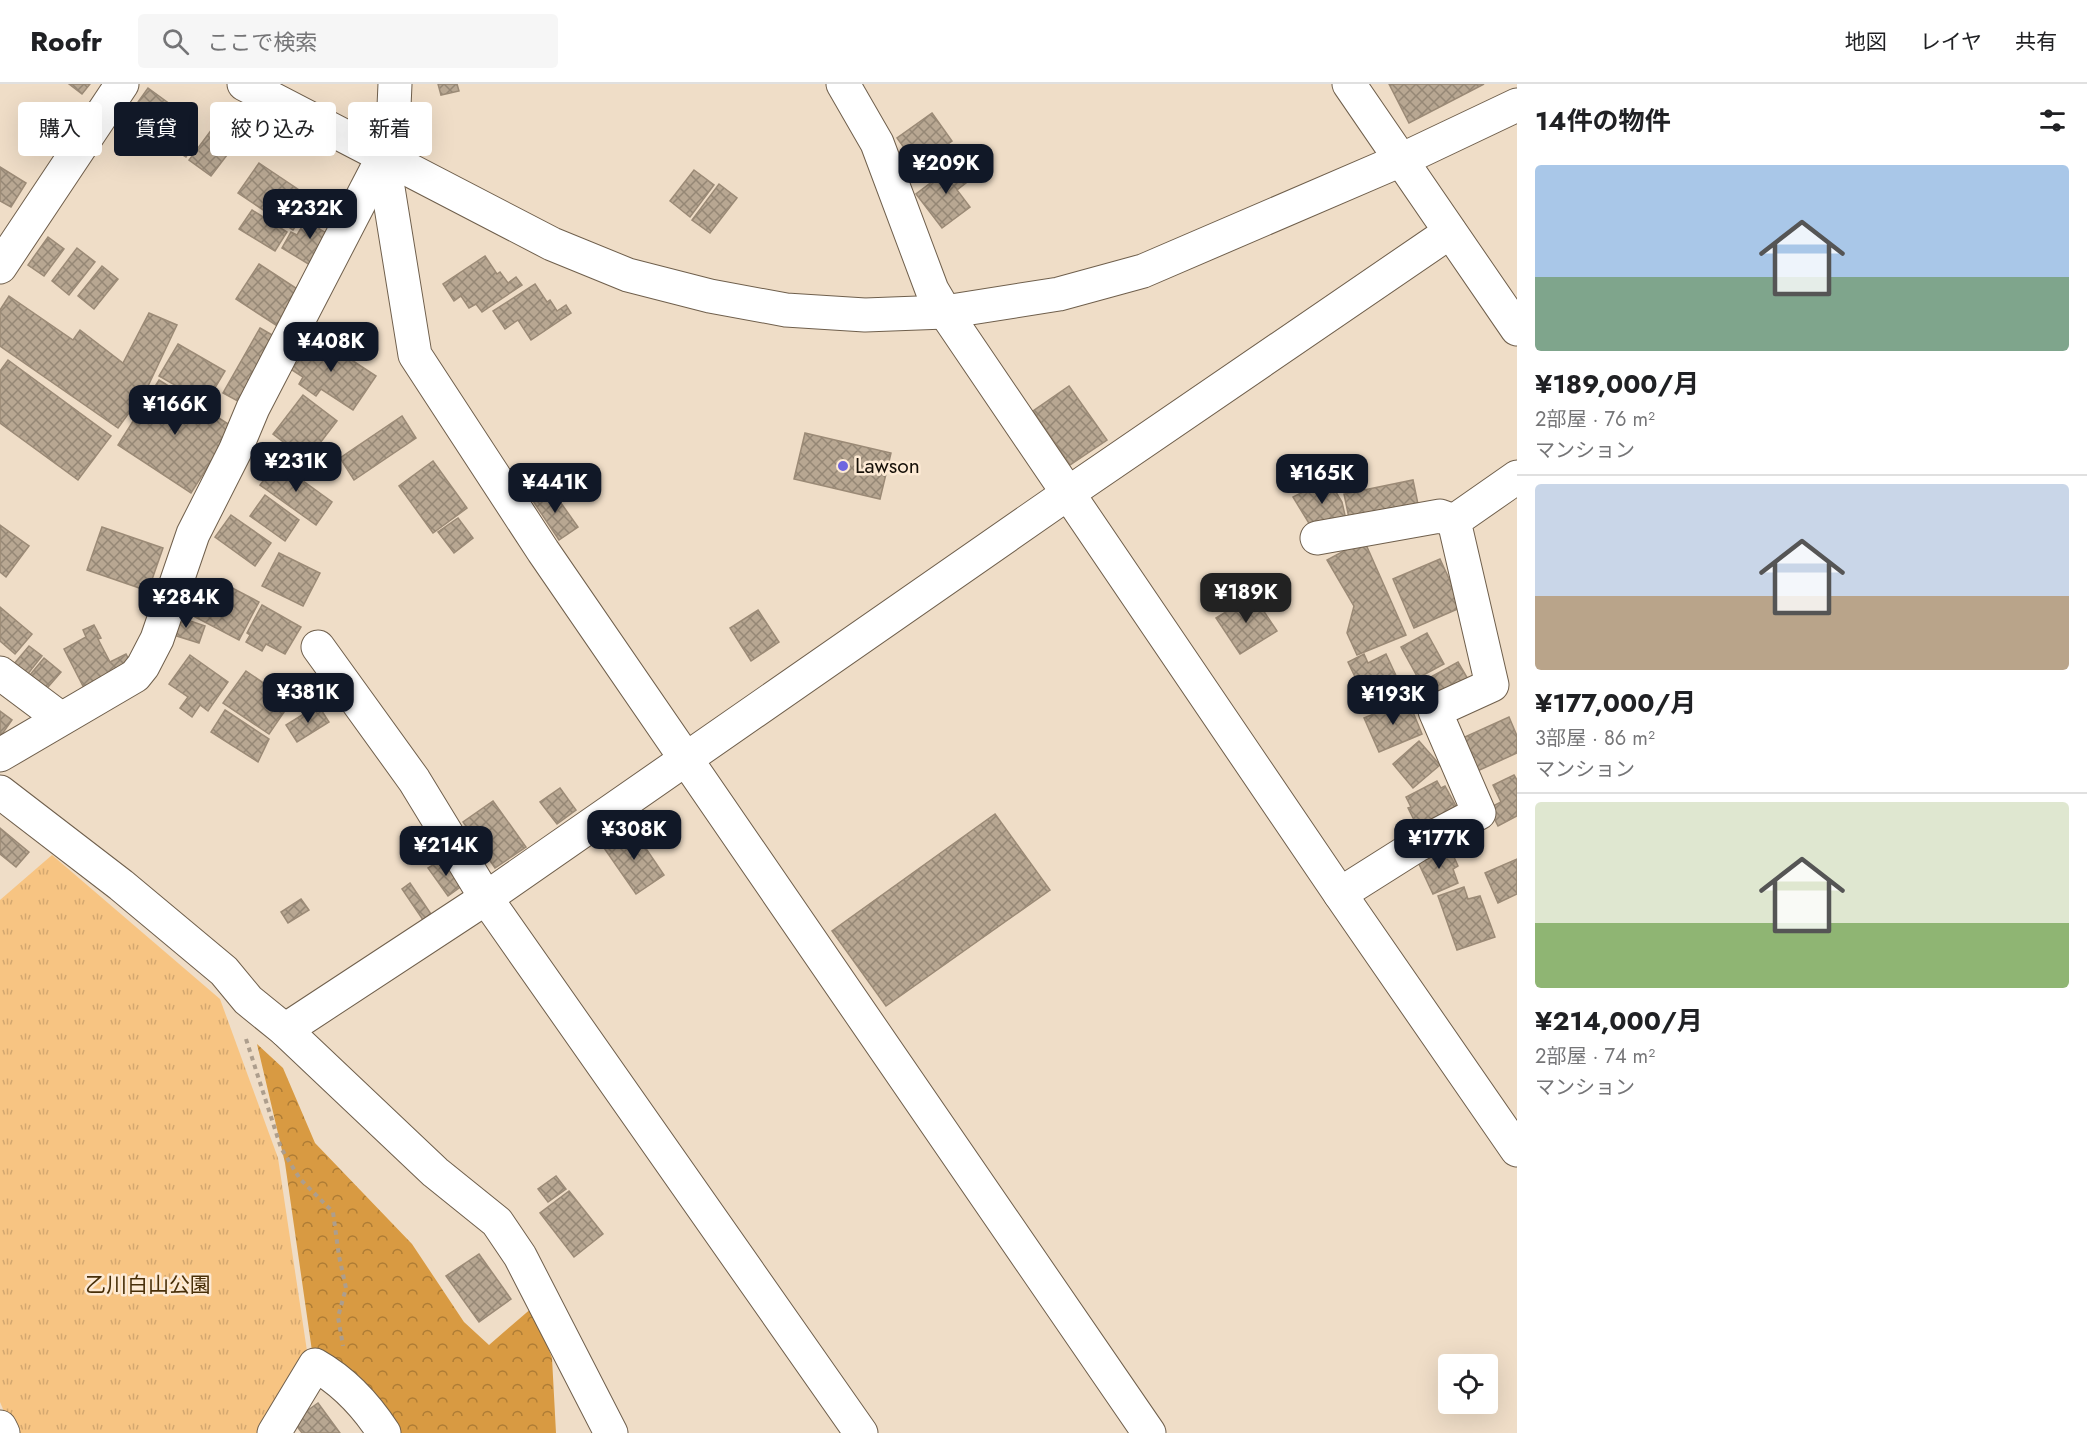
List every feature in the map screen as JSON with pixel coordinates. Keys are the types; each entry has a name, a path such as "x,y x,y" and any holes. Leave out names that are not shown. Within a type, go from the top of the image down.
{"street":[{"path":"0,267 122,84"},
{"path":"244,84 552,244 628,274 710,296 786,310 865,315 945,312 1059,294 1143,271 1401,160 1517,105"},
{"path":"0,755 135,676 143,666 157,639 193,534 235,451 253,408 383,157 393,129 395,84"},
{"path":"843,84 877,143 932,290 945,312 1340,894 1517,1150"},
{"path":"1349,84 1517,329"},
{"path":"383,157 415,356 543,551 1149,1433"},
{"path":"285,1030 486,898 1067,494 1450,232"},
{"path":"1454,521 1517,477"},
{"path":"1317,538 1440,516 1454,521"},
{"path":"1340,894 1416,846 1479,813 1435,711 1492,685 1454,521"},
{"path":"318,647 414,780 486,898 861,1433"},
{"path":"0,673 60,718"},
{"path":"0,792 121,885 224,971 248,1000 285,1030 435,1172 497,1222 520,1256 611,1433"},
{"path":"274,1433 315,1365 330,1373 361,1401 384,1433"},
{"path":"0,1427 3,1433"}],"path":[{"path":"245,1037 281,1148 300,1179 333,1212 346,1288 338,1317 340,1340 344,1349"}],"green space":[{"name":"乙川白山公園","path":"52,855 220,999 278,1158 307,1351 259,1433 13,1433 0,1402 0,900"},
{"path":"257,1044 283,1068 315,1143 412,1244 464,1322 489,1345 533,1307 552,1358 556,1433 396,1433 312,1351 285,1163"}],"building":[{"path":"69,84 90,84 82,94"},
{"path":"438,84 457,84 459,91 441,95"},
{"path":"1389,84 1484,84 1409,123"},
{"path":"148,88 167,102 138,102"},
{"path":"932,113 952,141 917,166 897,138"},
{"path":"210,132 210,156 226,156 211,176 189,160 192,156 198,156 198,148"},
{"path":"958,162 971,179 957,190 970,207 942,228 916,194"},
{"path":"259,163 314,200 293,230 238,193"},
{"path":"0,167 26,183 11,207 0,201"},
{"path":"694,170 714,185 690,217 670,201"},
{"path":"719,184 737,198 710,233 692,220"},
{"path":"313,208 327,216 319,229 334,237 315,268 282,248 291,232 297,235"},
{"path":"252,210 287,232 275,251 239,229"},
{"path":"48,237 64,249 44,276 28,265"},
{"path":"77,248 95,262 69,295 52,281"},
{"path":"485,256 497,274 500,272 508,283 516,277 522,285 482,312 476,304 469,308 461,296 454,301 443,284"},
{"path":"259,264 308,296 285,331 236,299"},
{"path":"102,266 118,279 94,309 78,296"},
{"path":"535,284 547,302 550,300 557,311 566,305 571,313 531,340 518,320 505,329 493,311"},
{"path":"9,296 73,340 80,330 123,363 149,313 177,325 147,388 118,428 0,346 0,310"},
{"path":"260,328 281,340 245,405 223,393"},
{"path":"312,334 376,376 353,410 321,389 316,396 299,384 303,377 289,368"},
{"path":"178,344 225,371 206,403 159,376"},
{"path":"8,360 111,436 78,480 0,423 0,371"},
{"path":"159,380 233,427 191,493 118,445"},
{"path":"1069,386 1107,440 1070,465 1033,411"},
{"path":"303,395 337,421 307,460 273,434"},
{"path":"402,416 416,438 354,480 340,458"},
{"name":"Lawson","path":"805,433 891,453 880,499 794,479"},
{"path":"433,461 467,508 433,533 399,486"},
{"path":"277,462 332,502 316,525 260,485"},
{"path":"1328,479 1342,502 1347,524 1310,525 1293,497"},
{"path":"1413,480 1419,509 1350,523 1344,494"},
{"path":"551,489 578,527 559,540 533,501"},
{"path":"265,495 299,520 285,541 250,516"},
{"path":"231,515 271,543 255,566 215,537"},
{"path":"458,518 473,538 454,553 438,532"},
{"path":"0,525 29,546 6,577 0,572"},
{"path":"102,527 163,548 148,591 87,570"},
{"path":"1364,540 1406,635 1357,655 1347,633 1354,606 1327,560"},
{"path":"279,553 320,573 303,606 262,586"},
{"path":"1440,559 1462,607 1414,628 1393,579"},
{"path":"215,579 259,602 239,640 195,617"},
{"path":"185,589 198,595 190,617 176,611"},
{"path":"1253,595 1277,631 1240,654 1216,618"},
{"path":"262,605 301,627 285,654 266,644 262,651 246,642 250,635 247,633"},
{"path":"0,607 32,634 15,654 0,641"},
{"path":"758,610 779,642 751,661 730,628"},
{"path":"173,615 205,626 199,643 167,633"},
{"path":"94,625 101,638 98,639 110,662 126,654 132,666 85,690 64,649 86,637 83,630"},
{"path":"1427,633 1444,664 1418,678 1401,647"},
{"path":"29,646 42,656 27,675 14,664"},
{"path":"1364,654 1368,663 1386,654 1404,693 1365,711 1351,681 1356,679 1348,662"},
{"path":"190,655 228,682 208,711 200,705 192,717 180,708 188,697 169,684"},
{"path":"44,658 61,672 42,694 25,681"},
{"path":"1458,662 1469,681 1428,703 1418,684"},
{"path":"246,671 291,702 269,734 223,703"},
{"path":"1408,700 1422,734 1379,752 1364,718"},
{"path":"318,705 329,722 297,742 286,725"},
{"path":"225,710 269,739 258,762 211,732"},
{"path":"0,711 12,720 0,737"},
{"path":"1509,717 1517,736 1517,753 1473,773 1458,740"},
{"path":"1419,741 1440,765 1413,788 1393,764"},
{"path":"1514,775 1517,780 1517,816 1498,826 1489,808 1501,802 1493,785"},
{"path":"1437,781 1441,788 1445,786 1458,810 1419,830 1408,808 1411,807 1406,797"},
{"path":"560,788 576,810 557,824 540,802"},
{"path":"493,801 526,847 495,868 463,822"},
{"path":"995,814 1050,890 886,1006 832,931"},
{"path":"0,828 29,852 16,867 0,854"},
{"path":"632,828 664,875 636,894 604,848"},
{"path":"1449,846 1458,866 1453,869 1458,883 1433,894 1417,860"},
{"path":"444,858 463,885 448,896 428,868"},
{"path":"1517,859 1517,894 1498,903 1485,873"},
{"path":"410,883 431,914 423,920 402,889"},
{"path":"1464,887 1468,899 1480,896 1495,937 1457,950 1438,896"},
{"path":"301,899 309,910 288,923 281,912"},
{"path":"556,1176 566,1189 548,1202 538,1189"},
{"path":"569,1191 603,1234 574,1257 540,1213"},
{"path":"479,1254 511,1299 479,1322 446,1276"},
{"path":"318,1403 340,1433 302,1433 293,1421"}],"place":[{"name":"Lawson","path":"843,466"}]}
